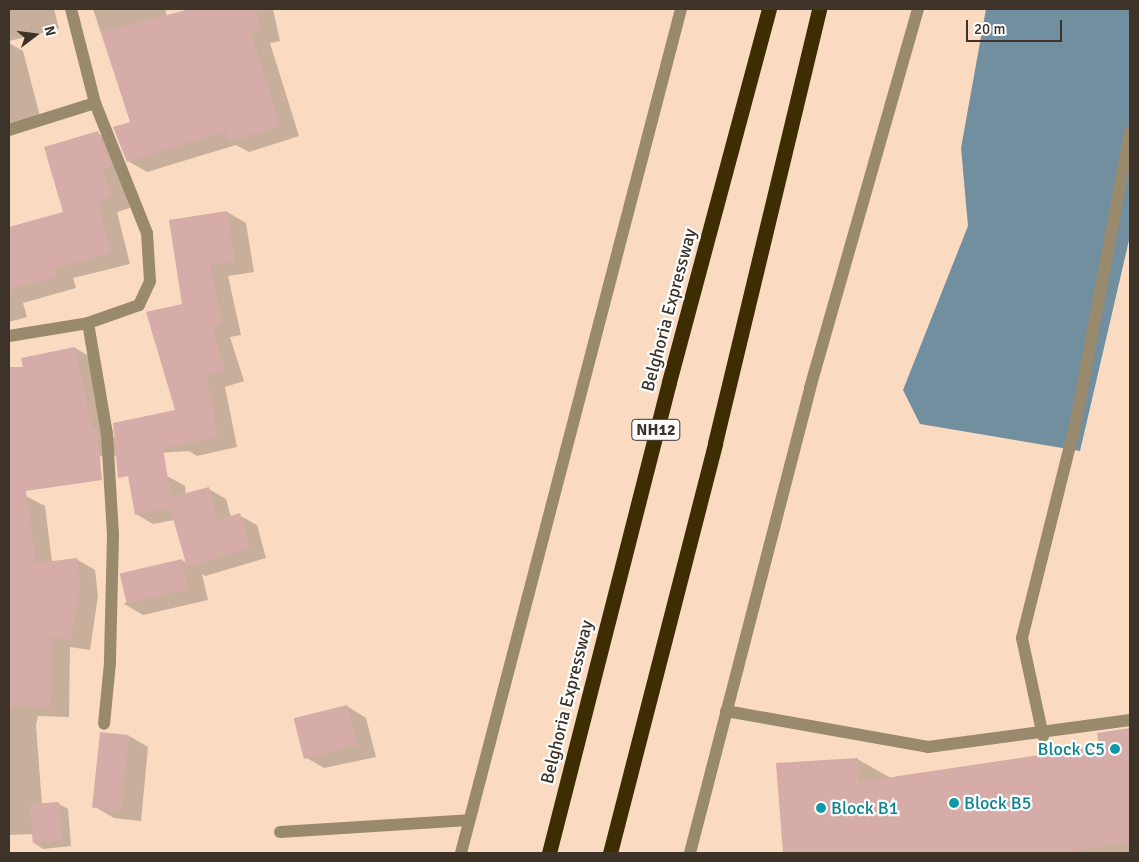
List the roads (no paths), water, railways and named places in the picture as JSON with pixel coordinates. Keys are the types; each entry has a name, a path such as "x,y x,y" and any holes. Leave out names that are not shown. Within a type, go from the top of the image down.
{"highway":[{"name":"Belghoria Expressway","path":"549,853 669,382 769,9"},
{"path":"610,853 715,443 819,9"}],"street":[{"path":"9,336 88,323 139,305 150,281 147,233 95,103 71,9"},
{"path":"461,853 681,9"},
{"path":"690,853 810,388 918,9"},
{"path":"9,130 95,103"},
{"path":"1044,734 1022,638 1075,426 1130,132"},
{"path":"88,323 107,434 113,536 110,663 104,724"},
{"path":"726,711 928,747 1044,734 1130,720"},
{"path":"280,832 470,820"}],"water":[{"path":"986,9 1130,9 1130,236 1080,451 920,424 903,390 968,226 961,148"}],"place":[{"name":"Block C5","path":"1115,749"},
{"name":"Block B5","path":"954,803"},
{"name":"Block B1","path":"821,808"}]}
